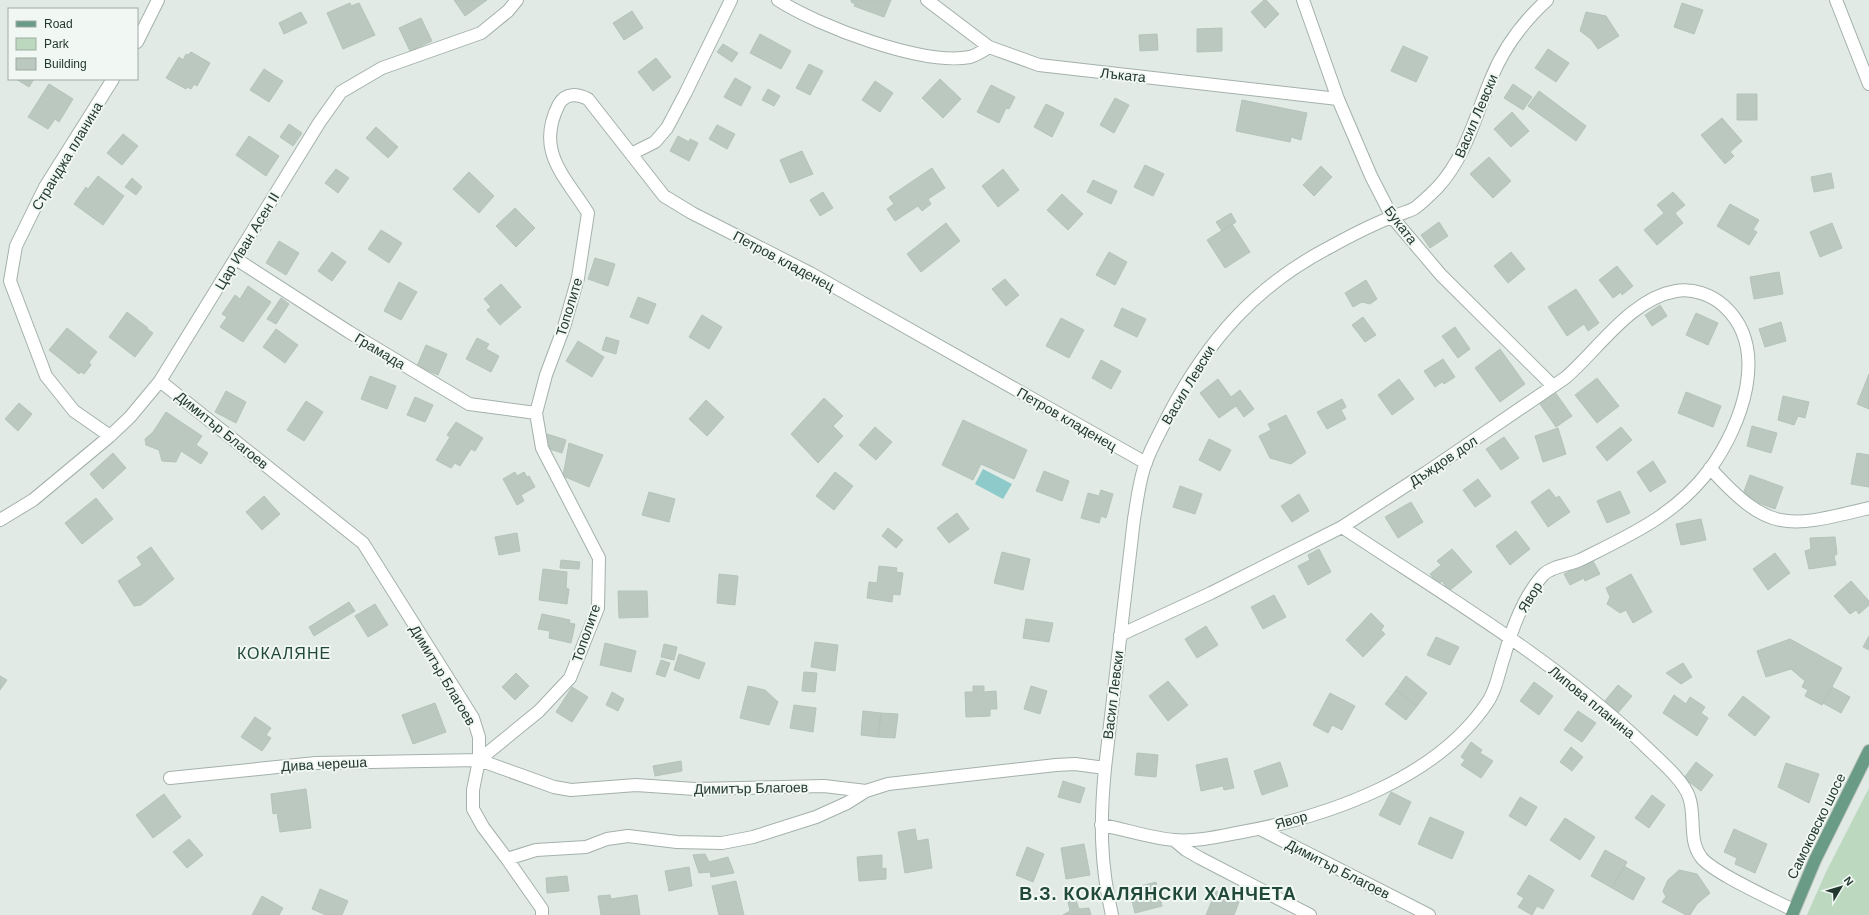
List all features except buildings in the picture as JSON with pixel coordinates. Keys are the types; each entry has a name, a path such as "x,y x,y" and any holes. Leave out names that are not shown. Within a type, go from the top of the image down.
{"main road":[{"name":"Самоковско шосе","path":"1792,912 1814,860 1869,751"}],"street":[{"path":"138,40 158,0"},
{"name":"Цар Иван Асен II","path":"0,520 33,500 110,436 130,417 160,381 319,123 341,92 382,68 481,33 508,11 517,0"},
{"path":"631,154 655,142 667,128 732,0"},
{"path":"778,0 816,21 841,31 873,42 931,57 970,57 989,47"},
{"name":"Лъката","path":"927,0 989,47 1039,65 1338,99"},
{"name":"Буката","path":"1303,0 1338,99 1371,176 1392,217 1441,275 1553,386"},
{"name":"Васил Левски","path":"1112,915 1105,885 1101,848 1105,768 1134,519 1146,464 1159,434 1189,378 1215,340 1243,309 1273,282 1328,248 1414,208 1426,199 1451,172 1464,149 1491,77 1506,49 1530,16 1547,0"},
{"path":"1836,0 1869,84"},
{"name":"Странджа планина","path":"110,436 74,411 46,376 10,281 16,246 45,187 113,80"},
{"name":"Петров кладенец","path":"588,213 561,174 551,151 550,133 557,109 562,99 570,95 580,95 588,99 664,196 692,213 810,273 1146,464"},
{"name":"Тополите","path":"479,760 540,711 570,678 598,608 599,558 542,448 536,413 546,375 564,327 578,278 588,213"},
{"name":"Грамада","path":"236,259 348,332 469,404 536,413"},
{"name":"Дъждов дол","path":"1120,635 1211,593 1342,527 1427,472 1553,386 1578,367 1605,337 1630,315 1653,300 1676,291 1693,292 1711,297 1726,308 1739,326"},
{"name":"Явор","path":"1260,828 1350,802 1381,788 1416,768 1458,738 1491,698 1509,638 1522,608 1531,592 1546,572 1576,562 1658,520 1690,492 1710,468 1728,439 1740,408 1747,383 1749,356 1739,326"},
{"name":"Димитър Благоев","path":"160,381 363,543 473,718 479,737 479,760 554,787 571,790 636,785 695,789 824,786 866,791"},
{"path":"1710,468 1748,505 1773,520 1808,522 1869,508"},
{"name":"Липова планина","path":"1342,527 1509,638 1598,703 1672,773 1689,796 1696,850 1702,858 1718,870 1792,912"},
{"path":"479,760 473,790 473,809 483,827 507,858 542,909 542,915"},
{"name":"Дива череша","path":"170,778 316,763 479,760"},
{"name":"Димитър Благоев","path":"507,858 536,850 586,847 607,839 628,836 677,842 722,843 753,837 816,817 847,803 866,791 888,784 1056,765 1076,764 1105,768"},
{"path":"1101,824 1174,840 1203,838 1260,828"},
{"name":"Димитър Благоев","path":"1260,828 1429,915"},
{"path":"1174,840 1186,850 1200,858 1310,915"}],"green space":[{"path":"1869,788 1869,915 1807,915 1825,874"}],"water":[{"path":"983,469 1012,484 1003,499 975,484"}],"district":[{"name":"КОКАЛЯНЕ","path":"284,653"},
{"name":"В.З. КОКАЛЯНСКИ ХАНЧЕТА","path":"1158,894"}]}
